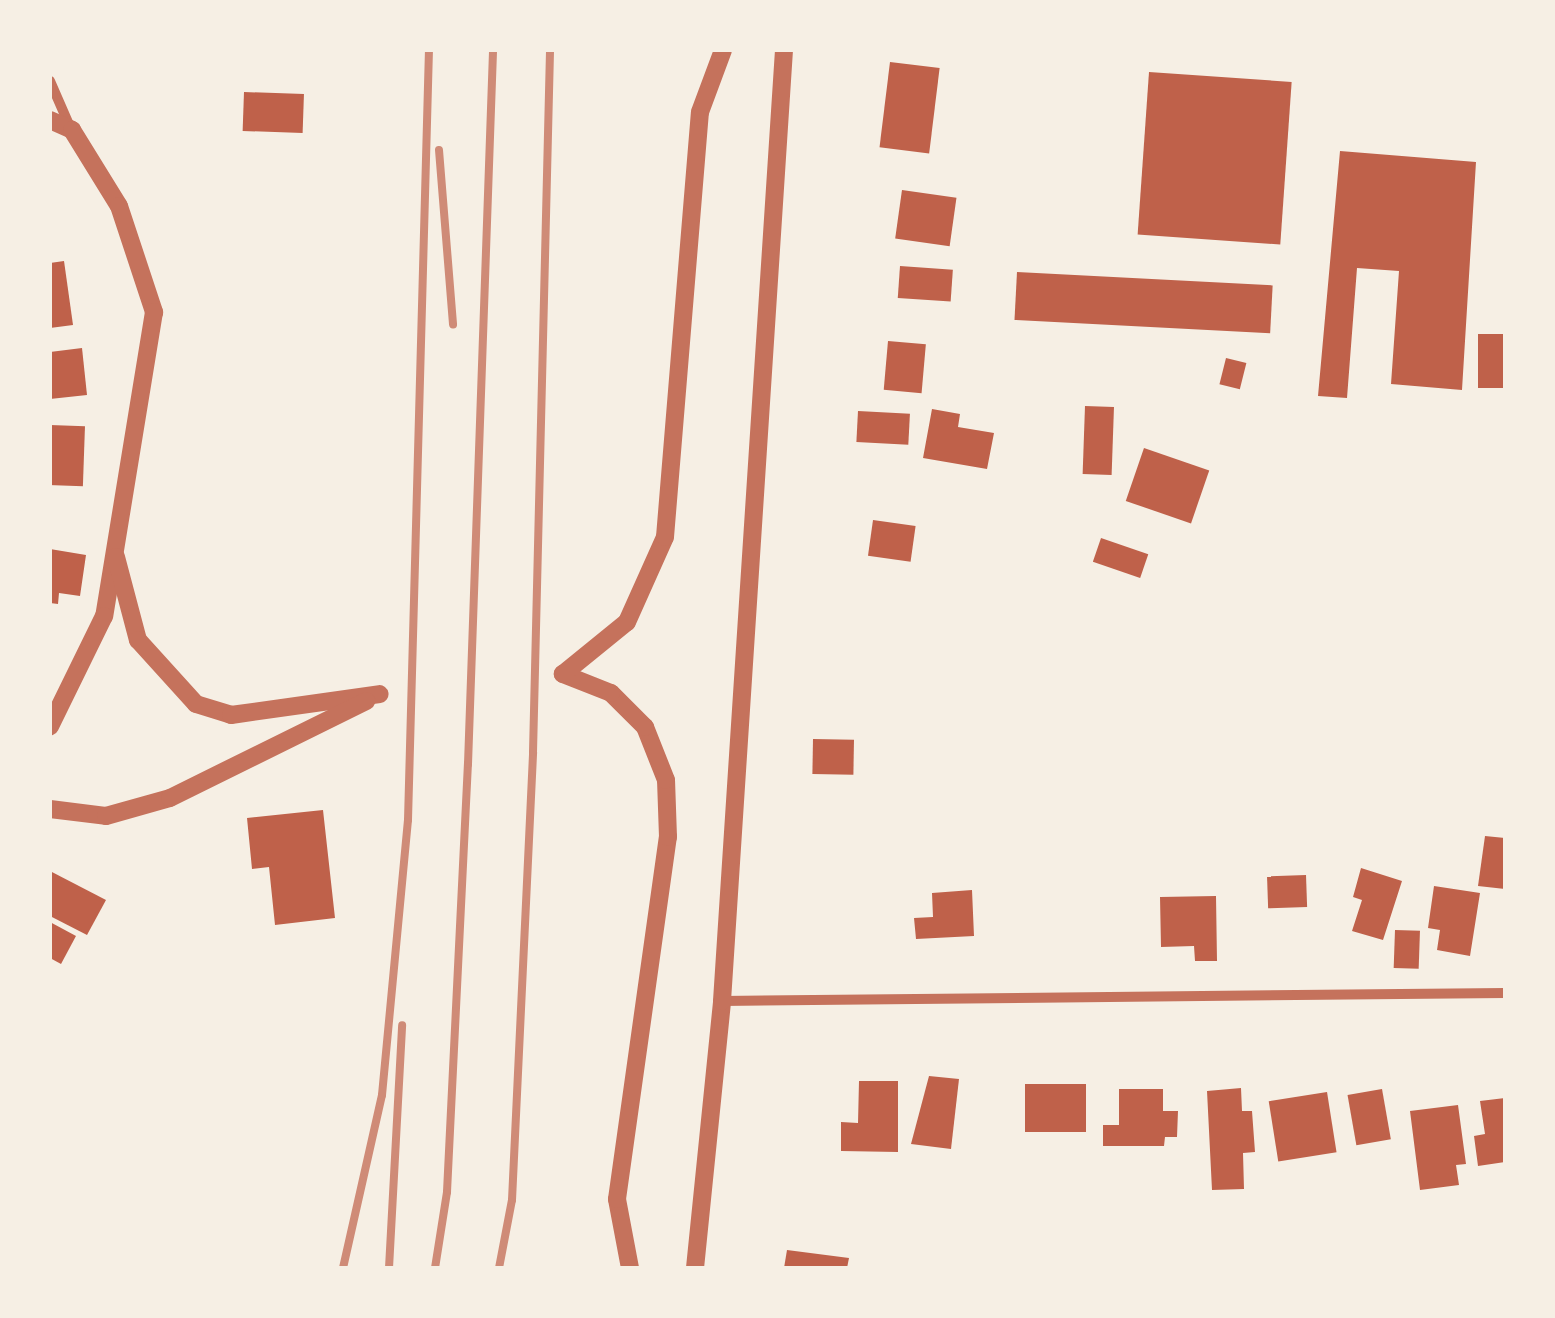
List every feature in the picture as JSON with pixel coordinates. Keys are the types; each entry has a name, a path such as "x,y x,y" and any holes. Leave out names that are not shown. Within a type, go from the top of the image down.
{"street":[{"path":"630,1268 617,1199 668,837 666,780 645,726 610,693 563,674 627,622 665,537 700,112 723,50"},
{"path":"695,1268 722,1001 784,50"},
{"path":"50,81 72,130 119,206 154,312 104,616 50,726"},
{"path":"50,120 72,130"},
{"path":"50,809 106,816 170,798 380,694 231,714 196,704 138,640 115,552"},
{"path":"722,1001 1505,994"}],"building":[{"path":"890,62 940,68 929,153 880,147"},
{"path":"1149,72 1292,82 1280,245 1138,235"},
{"path":"244,92 304,94 303,133 243,131"},
{"path":"1340,151 1476,162 1462,390 1391,384 1399,271 1357,268 1347,398 1318,396"},
{"path":"902,190 956,198 950,246 895,239"},
{"path":"64,261 73,325 50,328 50,263"},
{"path":"900,266 953,270 951,302 898,298"},
{"path":"1017,272 1273,285 1270,333 1014,320"},
{"path":"1478,334 1505,334 1505,388 1478,388"},
{"path":"888,341 926,344 922,393 884,390"},
{"path":"82,348 87,395 50,399 50,352"},
{"path":"1226,358 1246,363 1240,389 1219,384"},
{"path":"1085,406 1114,407 1112,475 1083,474"},
{"path":"932,409 960,414 958,427 994,433 987,469 923,458"},
{"path":"858,411 910,414 908,445 856,442"},
{"path":"50,425 85,426 83,486 50,485"},
{"path":"1144,448 1209,470 1191,523 1126,501"},
{"path":"873,520 916,526 911,562 868,556"},
{"path":"1101,538 1148,554 1140,578 1093,562"},
{"path":"50,549 86,555 80,596 59,593 58,604 50,603"},
{"path":"813,739 854,740 853,775 812,774"},
{"path":"323,810 335,918 275,925 269,867 252,869 247,818"},
{"path":"1485,836 1505,838 1505,889 1478,886"},
{"path":"1361,868 1402,881 1383,940 1352,931 1362,900 1353,897"},
{"path":"50,871 106,900 87,935 50,916"},
{"path":"1306,875 1307,907 1268,908 1267,876"},
{"path":"1434,886 1480,893 1470,956 1437,950 1440,930 1428,928"},
{"path":"972,890 974,936 916,939 914,918 933,917 932,893"},
{"path":"1216,896 1217,961 1195,961 1194,946 1161,947 1160,897"},
{"path":"50,922 76,936 61,964 50,958"},
{"path":"1395,930 1420,931 1419,969 1394,968"},
{"path":"929,1076 959,1079 951,1149 911,1144"},
{"path":"859,1081 898,1081 898,1152 841,1151 841,1122 858,1123"},
{"path":"1025,1084 1086,1084 1086,1132 1025,1132"},
{"path":"1241,1088 1242,1111 1252,1111 1255,1152 1243,1153 1244,1189 1212,1190 1207,1091"},
{"path":"1119,1089 1163,1089 1163,1111 1178,1111 1177,1137 1165,1137 1164,1146 1103,1146 1103,1125 1119,1125"},
{"path":"1382,1089 1391,1139 1356,1145 1348,1095"},
{"path":"1327,1092 1337,1152 1278,1161 1269,1101"},
{"path":"1505,1098 1505,1162 1478,1166 1474,1136 1485,1134 1480,1101"},
{"path":"1458,1105 1466,1164 1456,1165 1459,1185 1420,1190 1410,1111"},
{"path":"787,1250 849,1258 847,1268 784,1268"}],"railway":[{"path":"343,1268 382,1095 408,820 429,50"},
{"path":"435,1268 447,1192 468,764 493,50"},
{"path":"499,1268 512,1200 533,752 550,50"},
{"path":"439,150 453,324"},
{"path":"389,1268 402,1025"}]}
